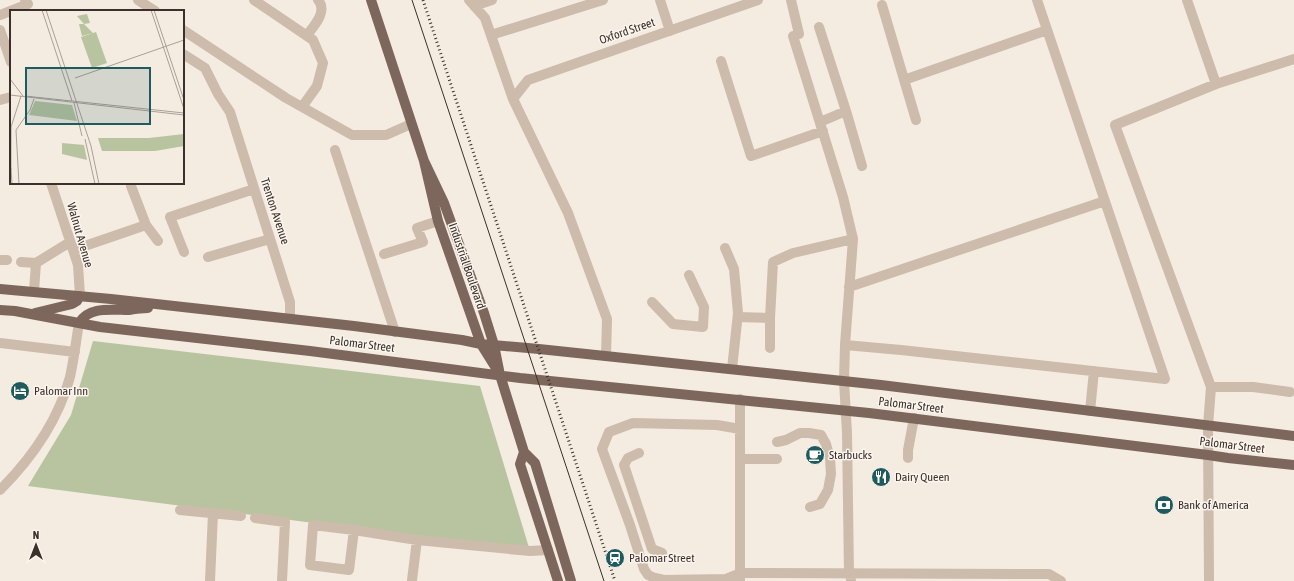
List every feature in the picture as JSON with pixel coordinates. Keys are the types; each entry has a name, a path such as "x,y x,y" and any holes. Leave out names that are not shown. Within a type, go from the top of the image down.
{"main road":[{"name":"Industrial Boulevard","path":"371,0 424,161 444,203 484,313 494,345 500,375 524,452 535,464 571,581"},
{"name":"Industrial Boulevard","path":"424,161 438,221 471,318 481,344 500,375"},
{"name":"Palomar Street","path":"0,289 34,291 168,305 462,340 481,344 844,381 1294,436"},
{"path":"29,314 72,304 77,301 80,296"},
{"path":"79,323 83,316 97,310 129,310 168,305"},
{"name":"Palomar Street","path":"0,310 100,327 310,350 520,378 845,410 1294,465"},
{"name":"Industrial Boulevard","path":"524,452 520,464 558,581"}],"street":[{"path":"13,10 28,4 25,0"},
{"path":"138,0 153,10"},
{"path":"254,0 313,40 323,63 317,86 302,107"},
{"path":"307,35 319,17 322,8 322,4 318,0"},
{"path":"471,3 492,0"},
{"path":"491,35 603,0"},
{"path":"660,0 670,31"},
{"name":"Oxford Street","path":"513,99 528,80 758,0"},
{"path":"791,0 796,35 821,126 843,197 853,239 845,345 844,381 850,578"},
{"path":"845,345 1165,379 1037,0"},
{"path":"1187,0 1216,84"},
{"path":"471,3 485,18 513,99 568,213 607,319 606,356"},
{"path":"882,5 916,120"},
{"path":"0,15 10,11"},
{"path":"819,27 846,110 862,166"},
{"path":"0,30 10,59"},
{"path":"904,80 1047,30"},
{"path":"184,31 286,98 352,135 386,135 411,124"},
{"name":"Trenton Avenue","path":"184,55 205,68 218,94 230,112 290,302 290,319"},
{"path":"1209,581 1208,426 1211,387 1115,125 1216,84 1294,59"},
{"path":"721,61 751,156 821,126 846,110"},
{"path":"0,100 10,97"},
{"path":"335,150 395,332"},
{"name":"Walnut Avenue","path":"51,184 78,265 80,296"},
{"path":"132,186 146,225 158,241"},
{"path":"184,252 170,217 254,189"},
{"path":"849,287 1105,201"},
{"path":"384,254 423,242 417,228 438,221"},
{"path":"21,262 36,263 71,246 146,225"},
{"path":"208,257 270,239"},
{"path":"770,348 773,262 793,253 853,239"},
{"path":"725,248 734,269 738,317 732,370"},
{"path":"34,291 36,263"},
{"path":"652,302 673,324 703,327 704,307 689,275"},
{"path":"738,317 770,318"},
{"path":"0,490 13,477 47,433 60,405 70,377 79,323"},
{"path":"0,343 75,352"},
{"path":"1090,411 1094,371"},
{"path":"1211,387 1253,387 1290,392"},
{"path":"740,400 740,577"},
{"path":"908,458 914,418"},
{"path":"740,429 717,425 633,423 609,432 602,449 630,525 638,554 648,575 664,580 726,580 740,577 850,578 1049,574 1061,581"},
{"path":"777,442 786,440 800,433 809,433 821,436 826,444 830,458 831,474 828,490 820,504 810,507"},
{"path":"639,453 628,458 624,465 652,550 662,553"},
{"path":"740,459 777,459"},
{"path":"180,510 241,516"},
{"path":"210,581 213,513"},
{"path":"255,518 285,522 282,581"},
{"path":"354,530 349,570 310,565 313,525 354,530 417,540 530,551 548,550"},
{"path":"412,580 417,540"}],"green space":[{"path":"93,341 480,386 530,551 28,486 71,415"}],"tram line":[{"path":"412,0 604,581"}],"railway":[{"path":"423,0 615,581"}],"place":[{"name":"Palomar Inn","path":"20,391"},
{"name":"Starbucks","path":"815,455"},
{"name":"Dairy Queen","path":"881,477"},
{"name":"Bank of America","path":"1164,505"},
{"name":"Palomar Street","path":"615,558"}]}
